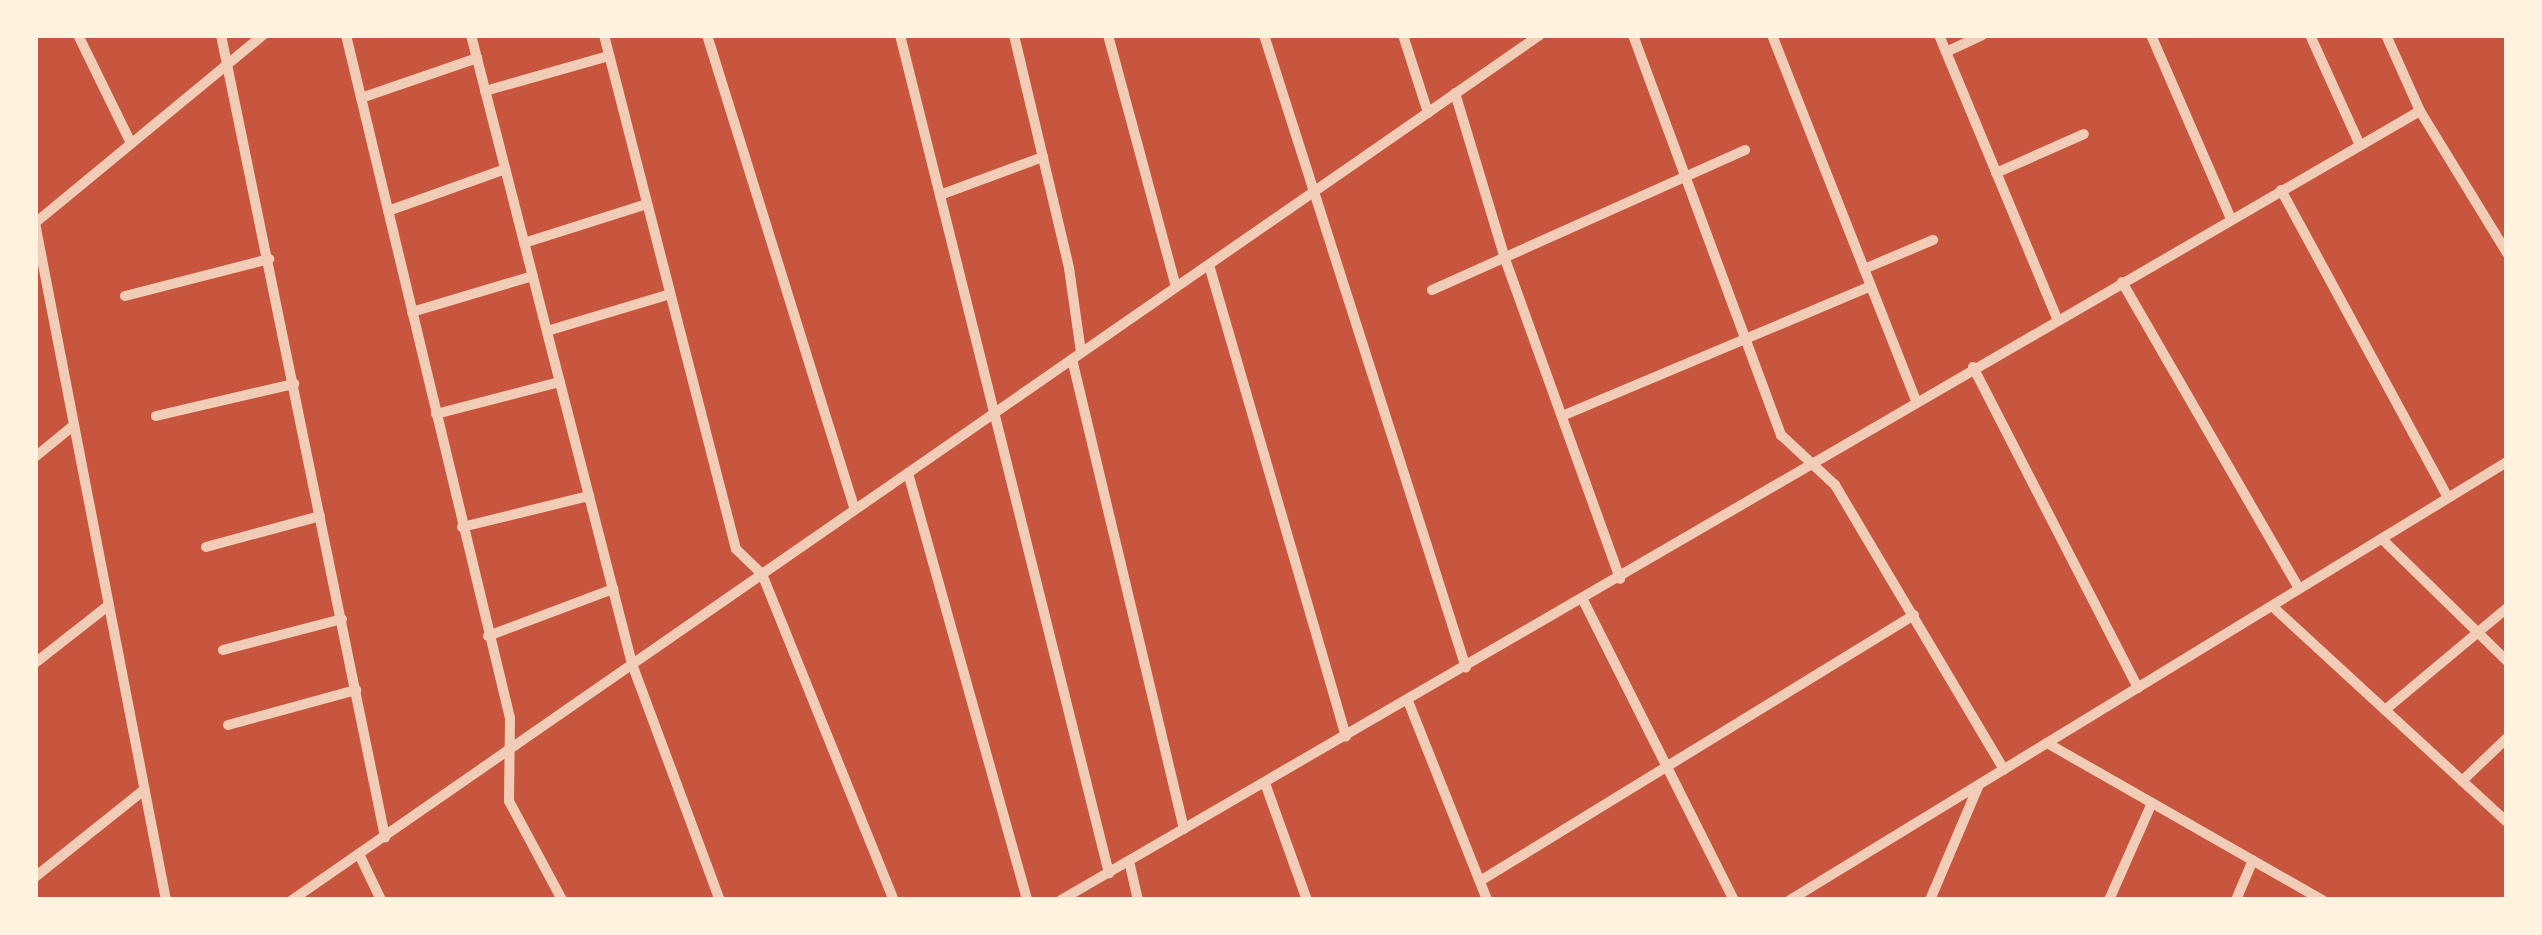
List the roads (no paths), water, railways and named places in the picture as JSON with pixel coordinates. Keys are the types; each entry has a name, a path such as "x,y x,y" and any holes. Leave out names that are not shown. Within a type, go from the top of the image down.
{"street":[{"path":"78,35 131,142"},
{"path":"221,35 385,837"},
{"path":"166,900 35,223 264,35"},
{"path":"346,35 512,748 506,765 509,801 562,900"},
{"path":"471,35 632,664 720,900"},
{"path":"604,35 736,549 762,574 894,900"},
{"path":"707,35 855,509"},
{"path":"900,35 1109,873"},
{"path":"1014,35 1042,157 1076,356 1184,829"},
{"path":"1108,35 1176,288"},
{"path":"1264,35 1466,668"},
{"path":"1403,35 1428,113"},
{"path":"292,900 1540,35"},
{"path":"1633,35 1781,435 1835,486 2004,770"},
{"path":"1772,35 1916,400"},
{"path":"1939,35 2057,318"},
{"path":"1946,52 1982,35"},
{"path":"2151,35 2231,219"},
{"path":"2310,35 2360,145"},
{"path":"2386,35 2420,111 2507,253"},
{"path":"485,91 609,56"},
{"path":"361,98 477,58"},
{"path":"1456,94 1505,259 1620,578"},
{"path":"1061,900 1583,600 1807,462 2420,111"},
{"path":"1996,172 2084,134"},
{"path":"1432,290 1745,150"},
{"path":"940,195 1042,157"},
{"path":"388,211 505,169"},
{"path":"2281,190 2448,498"},
{"path":"524,243 648,204"},
{"path":"1864,269 1934,240"},
{"path":"125,296 269,259"},
{"path":"1209,265 1346,736"},
{"path":"412,312 533,276"},
{"path":"2122,282 2299,589"},
{"path":"1562,416 1871,286"},
{"path":"547,331 670,294"},
{"path":"1973,366 2138,688"},
{"path":"436,414 560,382"},
{"path":"156,416 294,384"},
{"path":"35,457 74,425"},
{"path":"1790,900 2507,462"},
{"path":"908,473 1027,900"},
{"path":"462,527 589,496"},
{"path":"206,547 320,516"},
{"path":"2382,539 2507,660"},
{"path":"488,636 614,589"},
{"path":"1583,600 1734,900"},
{"path":"35,662 109,605"},
{"path":"2272,606 2507,822"},
{"path":"2385,710 2507,608"},
{"path":"1480,882 1914,616"},
{"path":"223,650 342,619"},
{"path":"228,726 356,690"},
{"path":"1408,701 1487,900"},
{"path":"2462,781 2507,738"},
{"path":"2047,743 2322,900"},
{"path":"1265,783 1307,900"},
{"path":"1930,900 1978,786"},
{"path":"35,877 144,790"},
{"path":"2109,900 2152,803"},
{"path":"359,854 380,900"},
{"path":"2236,900 2253,860"},
{"path":"1129,861 1138,900"}]}
